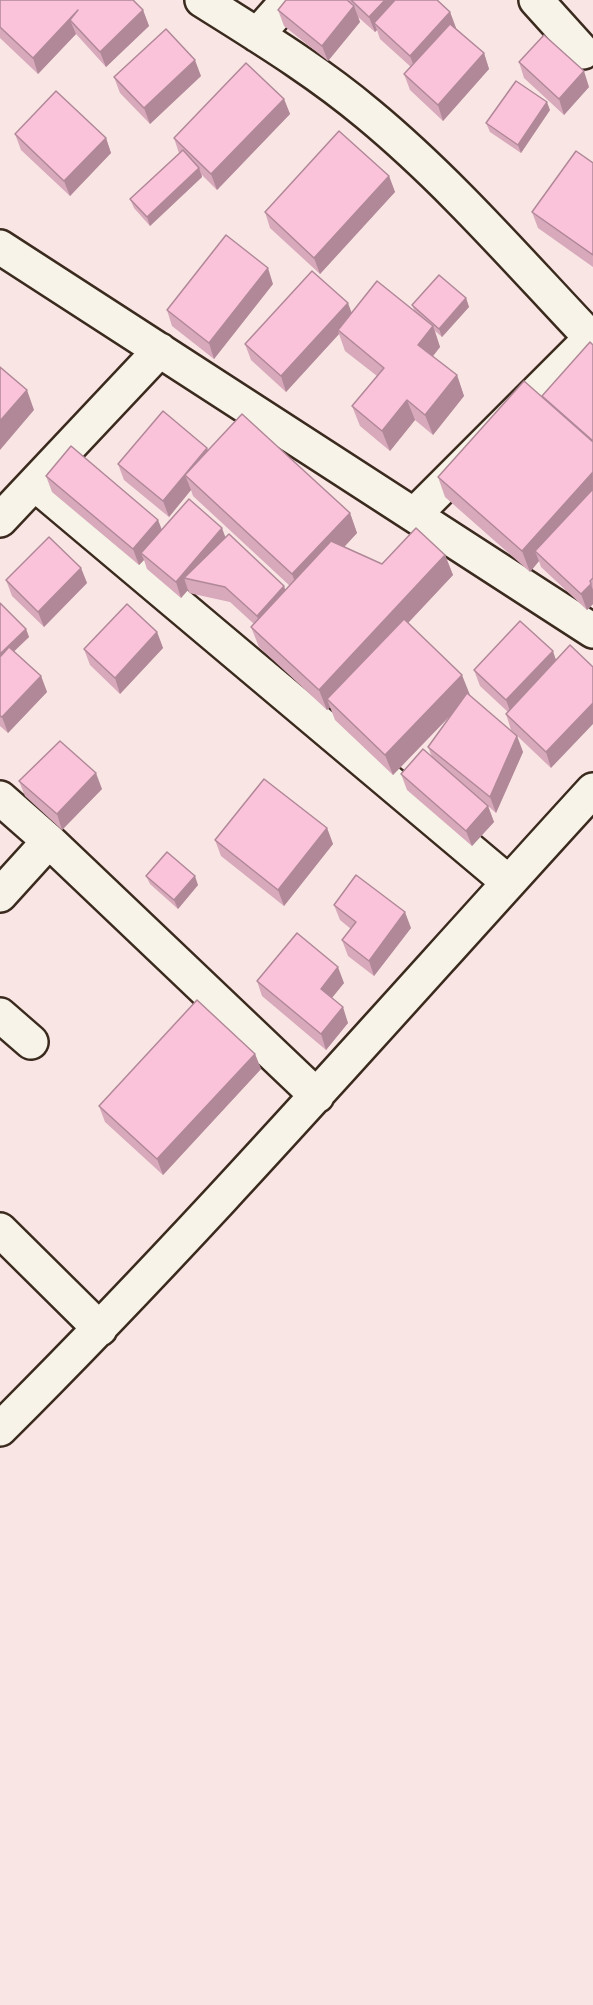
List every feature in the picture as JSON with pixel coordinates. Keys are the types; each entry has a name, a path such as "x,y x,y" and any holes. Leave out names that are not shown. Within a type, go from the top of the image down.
{"street":[{"path":"202,0 343,93 370,115 468,209 592,337 415,514"},
{"path":"256,35 288,0"},
{"path":"536,0 583,52"},
{"path":"0,247 593,631"},
{"path":"0,520 160,350"},
{"path":"35,484 508,882"},
{"path":"0,1429 100,1329 317,1096 593,790"},
{"path":"0,798 49,841 317,1096"},
{"path":"0,895 49,841"},
{"path":"0,1015 31,1042"},
{"path":"0,1230 100,1329"}],"building":[{"path":"0,0 133,0 143,10 100,52 70,20 78,10 33,58 0,27"},
{"path":"286,0 347,0 354,6 322,46 278,10"},
{"path":"351,0 385,0 369,17"},
{"path":"395,0 437,0 450,12 410,56 374,23"},
{"path":"450,24 484,53 438,105 404,74"},
{"path":"166,29 195,60 144,108 114,77"},
{"path":"544,35 584,71 559,99 519,62"},
{"path":"246,63 284,99 211,174 174,138"},
{"path":"516,81 547,102 518,145 486,123"},
{"path":"56,91 106,138 64,181 15,134"},
{"path":"339,131 389,176 314,258 265,212"},
{"path":"183,150 199,168 147,217 130,199"},
{"path":"576,151 593,163 593,255 532,212"},
{"path":"226,235 268,268 209,343 167,310"},
{"path":"312,271 348,303 281,376 245,344"},
{"path":"439,275 466,298 439,329 412,305"},
{"path":"377,281 433,326 418,345 457,375 425,415 407,400 382,431 352,406 384,368 338,330"},
{"path":"590,342 593,345 593,441 542,396"},
{"path":"0,367 27,390 0,421"},
{"path":"524,381 593,442 593,472 522,551 438,477"},
{"path":"163,411 207,448 163,501 118,464"},
{"path":"242,414 350,513 292,574 185,475"},
{"path":"71,446 158,520 133,549 46,476"},
{"path":"593,489 593,578 590,581 591,584 581,594 535,551"},
{"path":"189,499 222,528 176,582 141,553"},
{"path":"416,528 445,555 319,690 251,627 331,541 382,564"},
{"path":"229,534 284,586 257,616 225,587 184,578"},
{"path":"49,537 81,568 38,612 6,580"},
{"path":"0,603 26,629 0,654"},
{"path":"127,604 157,632 115,678 84,649"},
{"path":"404,619 462,675 385,755 327,699"},
{"path":"520,621 553,651 506,700 474,670"},
{"path":"570,645 593,667 593,703 546,752 506,714"},
{"path":"9,647 41,676 2,717 0,716 0,657"},
{"path":"467,693 517,736 490,797 428,747"},
{"path":"60,741 96,773 57,814 19,781"},
{"path":"423,749 488,806 466,831 401,774"},
{"path":"264,779 327,828 278,890 215,840"},
{"path":"167,852 195,876 174,900 146,876"},
{"path":"356,875 405,912 369,961 342,940 356,922 334,905"},
{"path":"297,933 338,967 321,989 343,1007 321,1034 257,981"},
{"path":"197,1000 255,1054 157,1159 99,1106"}]}
